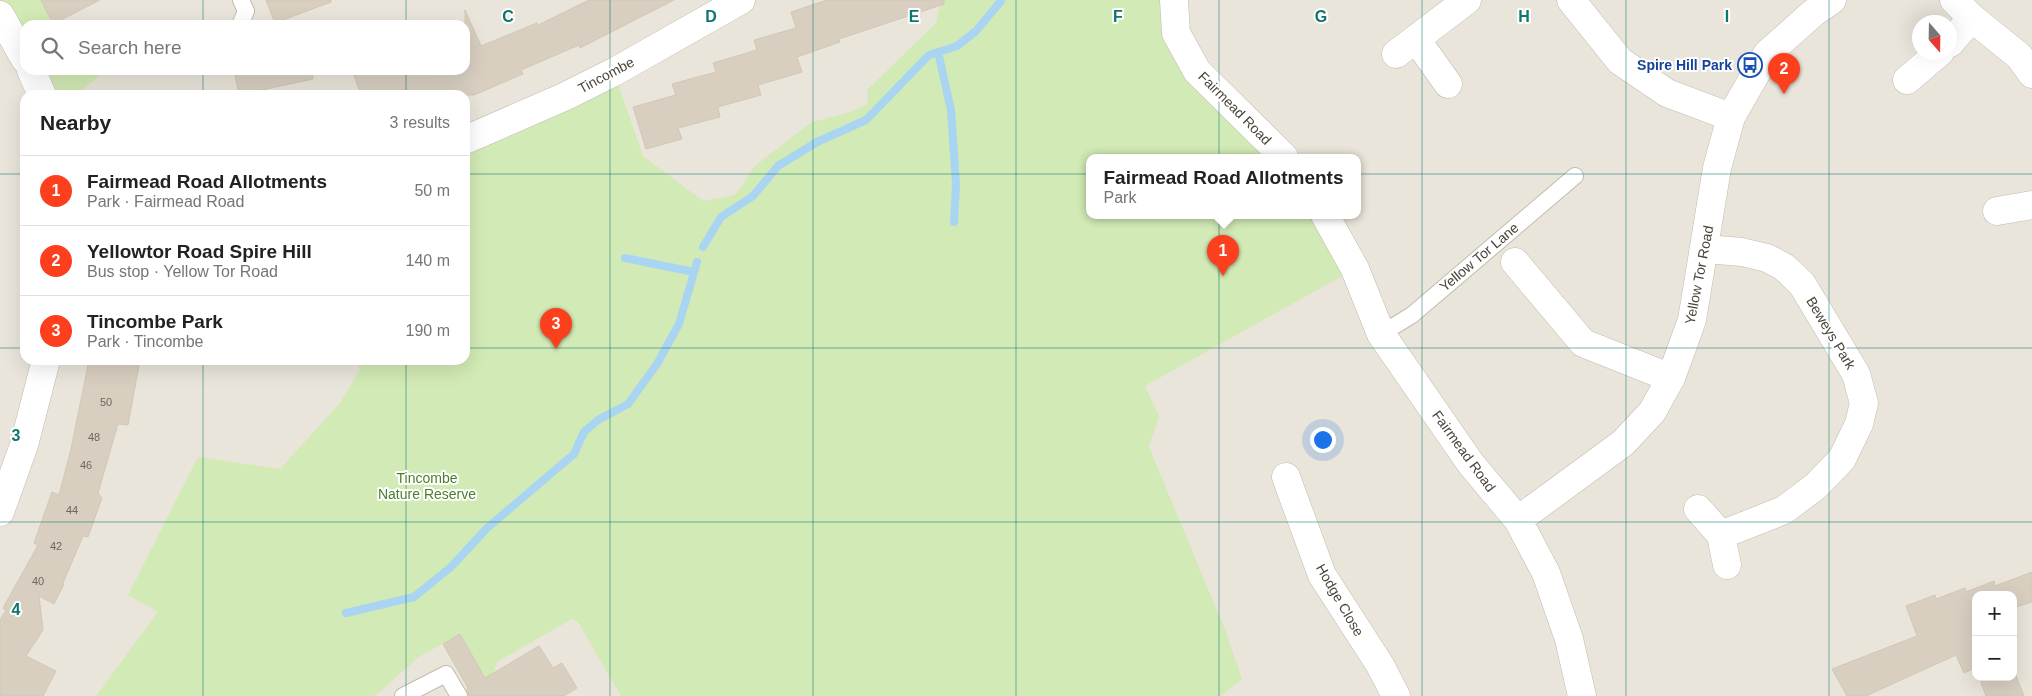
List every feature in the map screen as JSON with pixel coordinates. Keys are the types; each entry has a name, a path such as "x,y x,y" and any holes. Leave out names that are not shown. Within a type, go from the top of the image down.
{"street":[{"name":"Tincombe","path":"470,138 566,96 614,72 741,0"},
{"name":"Fairmead Road","path":"1174,0 1176,33 1198,70 1281,154"},
{"path":"1448,84 1406,47 1467,0"},
{"path":"1570,0 1620,61 1667,93 1731,117"},
{"name":"Yellow Tor Road","path":"1518,520 1623,443 1652,412 1671,378 1692,320 1717,168 1731,117 1767,54 1814,13 1832,0"},
{"path":"1957,25 1963,9 2028,57"},
{"path":"0,15 20,49"},
{"path":"1906,80 1930,60"},
{"path":"1997,211 2032,206"},
{"name":"Fairmead Road","path":"1327,219 1355,269 1381,334 1471,464 1518,520 1546,573 1569,639 1582,696"},
{"name":"Beweys Park","path":"1705,249 1742,252 1767,258 1790,272 1802,284 1856,374 1864,404 1859,424 1842,459 1816,486 1784,510 1721,535"},
{"path":"1515,262 1583,343 1671,378"},
{"path":"0,512 24,445 45,365"},
{"name":"Hodge Close","path":"1286,478 1322,575 1380,665 1394,693"},
{"path":"1698,509 1721,535 1727,565"}],"lane":[{"path":"241,0 246,11 242,20"},
{"name":"Yellow Tor Lane","path":"1381,334 1412,315 1574,176"},
{"path":"403,696 446,674 459,696"}],"shaded area":[{"path":"0,0 2032,0 2032,696 0,696"}],"green space":[{"path":"0,0 41,0 51,20 20,20 20,50 0,15"},
{"name":"Tincombe Nature Reserve","path":"941,0 1176,0 1176,33 1281,154 1086,154 1086,219 1325,219 1355,269 1145,386 1159,416 1149,447 1226,632 1242,679 1221,696 621,696 578,622 572,619 497,662 493,675 486,679 460,634 419,657 375,696 96,696 158,612 128,595 198,457 280,469 340,403 360,369 357,365 470,365 470,138 614,72 643,156 703,201 735,195 755,166 812,122 847,113 868,104 867,90 936,23"},
{"path":"33,75 100,75 82,90 40,90"}],"building":[{"path":"41,0 100,0 61,20 51,20"},
{"path":"266,0 331,0 331,2 283,20 274,20"},
{"path":"589,0 674,0 580,48 579,45 521,70 523,74 474,95 470,95 470,90 359,90 354,75 470,75 470,21 481,46 537,23 538,25"},
{"path":"827,0 944,0 944,4 839,39 840,42 797,57 802,72 758,85 761,95 718,107 720,117 678,128 682,139 646,149 633,107 676,95 672,84 716,72 713,63 757,50 754,40 796,28 791,12"},
{"path":"465,10 469,20 465,20"},
{"path":"235,75 313,75 313,79 262,90 238,90"},
{"path":"88,365 139,365 128,425 118,424 98,493 102,498 88,537 83,536 54,604 39,596 43,630 26,656 56,671 43,696 0,696 0,620 6,610 3,608 38,545 34,543 52,492 59,495 71,449"},
{"path":"2032,572 2032,602 2017,607 2017,591 1972,591 1972,669 1964,673 1956,655 1866,696 1847,696 1832,669 1917,636 1906,606 1935,595 1936,599 1965,588 1966,592 1994,581 1995,586"},
{"path":"460,634 485,678 539,646 553,668 562,663 577,688 564,696 469,696 468,688 443,644"},
{"path":"2017,678 2024,696 1986,696 1980,681 2017,681"}],"waterway":[{"path":"703,247 721,217 753,196 778,166 817,142 866,120 929,55 957,46 976,31 1001,1"},
{"path":"938,52 951,110 956,184 954,222"},
{"path":"625,258 694,272"},
{"path":"346,613 414,597 451,567 487,528 574,454 584,432 598,420 628,404 657,364 679,324 697,262"}],"place":[{"name":"Spire Hill Park","path":"1750,65"},
{"name":"Yellowtor Road Spire Hill","path":"1784,94"},
{"name":"Fairmead Road Allotments","path":"1223,276"},
{"name":"Tincombe Park","path":"556,349"}]}
